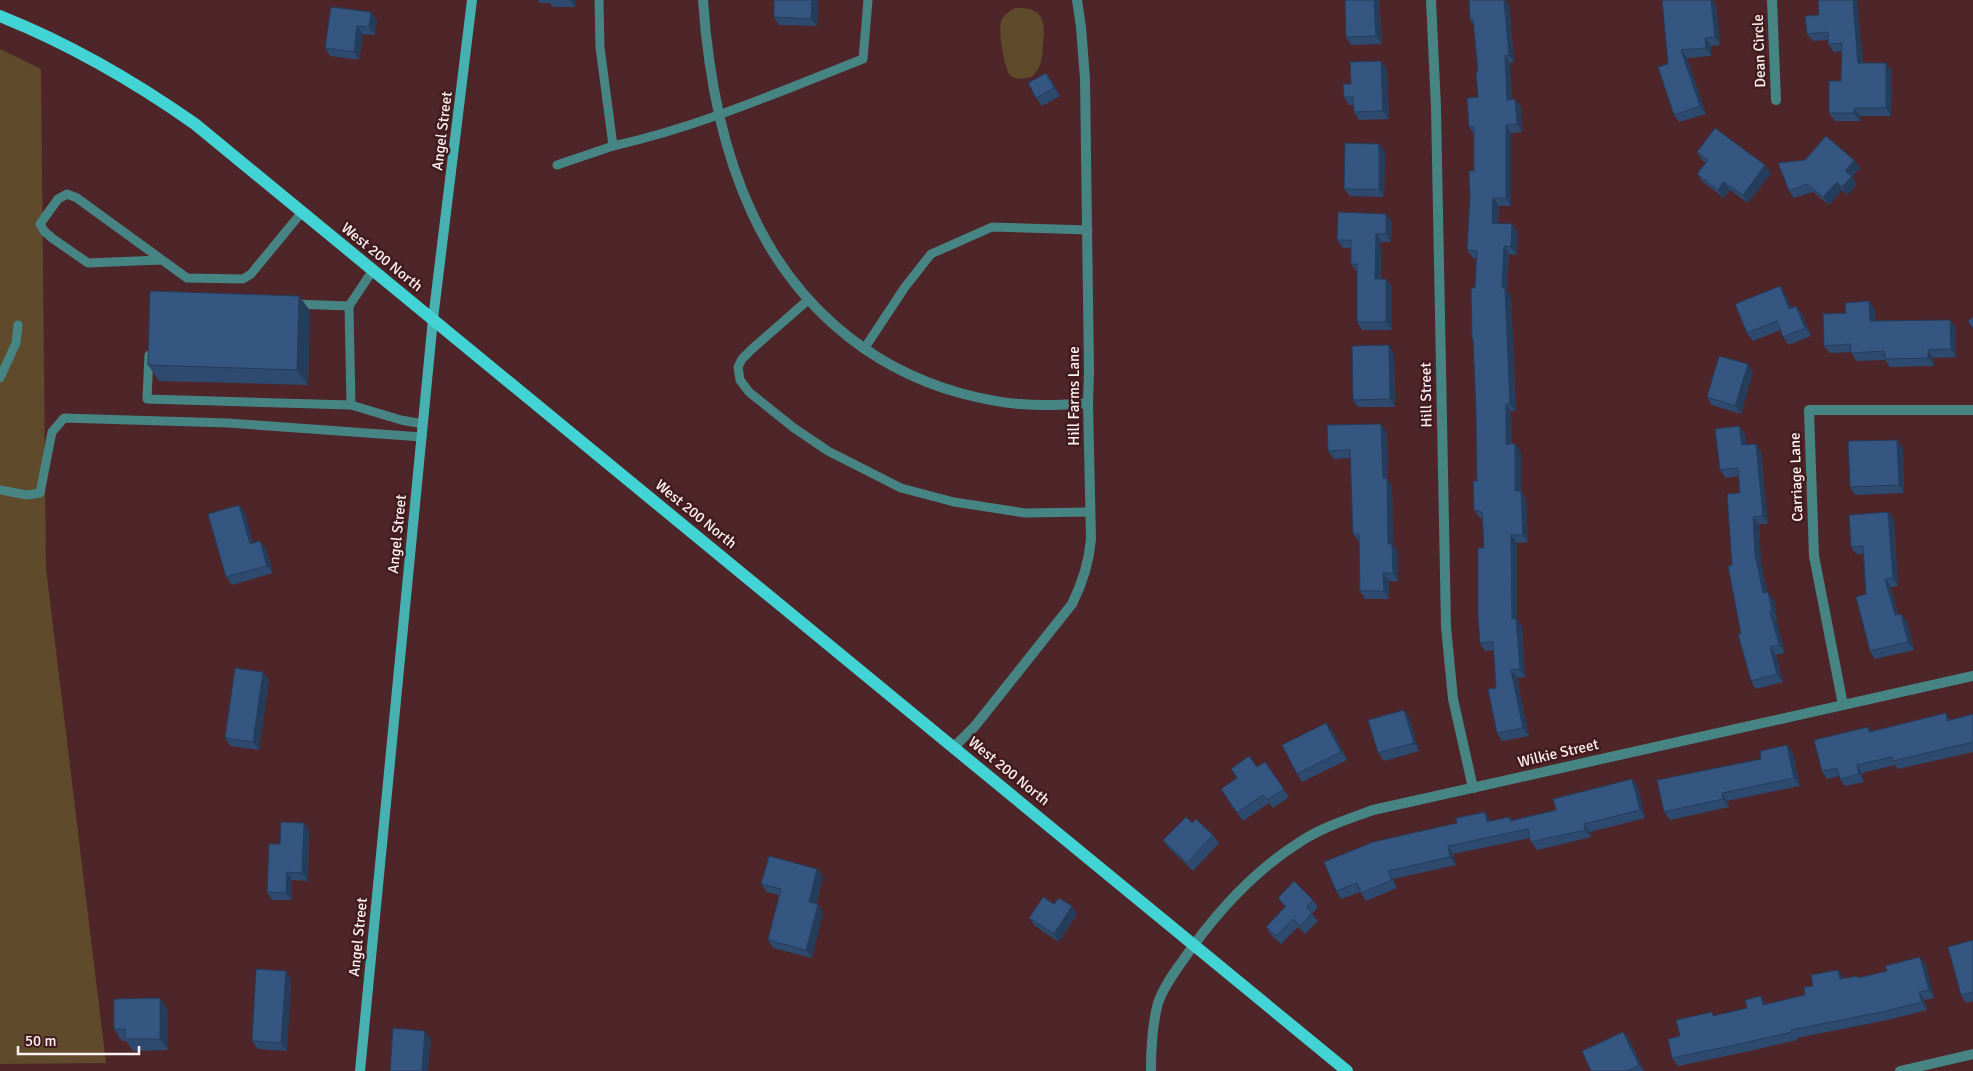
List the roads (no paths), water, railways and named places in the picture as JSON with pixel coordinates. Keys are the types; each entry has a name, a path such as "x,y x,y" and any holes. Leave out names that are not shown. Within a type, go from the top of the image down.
{"main road":[{"name":"West 200 North","path":"0,16 26,26 94,60 195,124 1347,1071"}],"street":[{"name":"Angel Street","path":"360,1071 433,319 472,0"},
{"path":"703,0 706,45 719,115 733,164 752,213 776,258 808,300 834,326 864,349 900,371 940,387 980,398 1018,404 1059,405 1088,403"},
{"name":"Hill Farms Lane","path":"954,747 974,726 1072,604 1083,583 1089,560 1091,538 1089,512 1088,230 1084,78 1081,27 1077,0"},
{"name":"Hill Street","path":"1431,0 1436,118 1446,627 1453,699 1473,788"},
{"name":"Dean Circle","path":"1772,0 1776,100"},
{"name":"Carriage Lane","path":"1842,705 1814,556 1809,410 1973,410"},
{"name":"Wilkie Street","path":"1151,1071 1152,1040 1159,1002 1168,982 1194,944 1243,888 1274,860 1304,839 1336,823 1373,810 1973,676"},
{"path":"1900,1071 1973,1054"}],"lane":[{"path":"599,0 600,47 613,146"},
{"path":"557,165 613,146 645,139 719,115 863,59 868,0"},
{"path":"161,260 88,263 52,238 44,231 40,224 58,199 68,194 77,198 187,278 243,279 251,274 302,212"},
{"path":"864,349 905,287 932,254 992,227 1088,230"},
{"path":"351,405 349,306 373,270"},
{"path":"808,300 752,349 738,367 740,380 749,392 794,428 828,451 901,488 954,502 1025,513 1089,512"},
{"path":"289,304 349,306"},
{"path":"0,378 16,343 18,325"},
{"path":"150,343 147,399 351,405 401,420 423,424"},
{"path":"0,490 27,495 40,493 52,432 64,418 228,423 422,437"}]}
